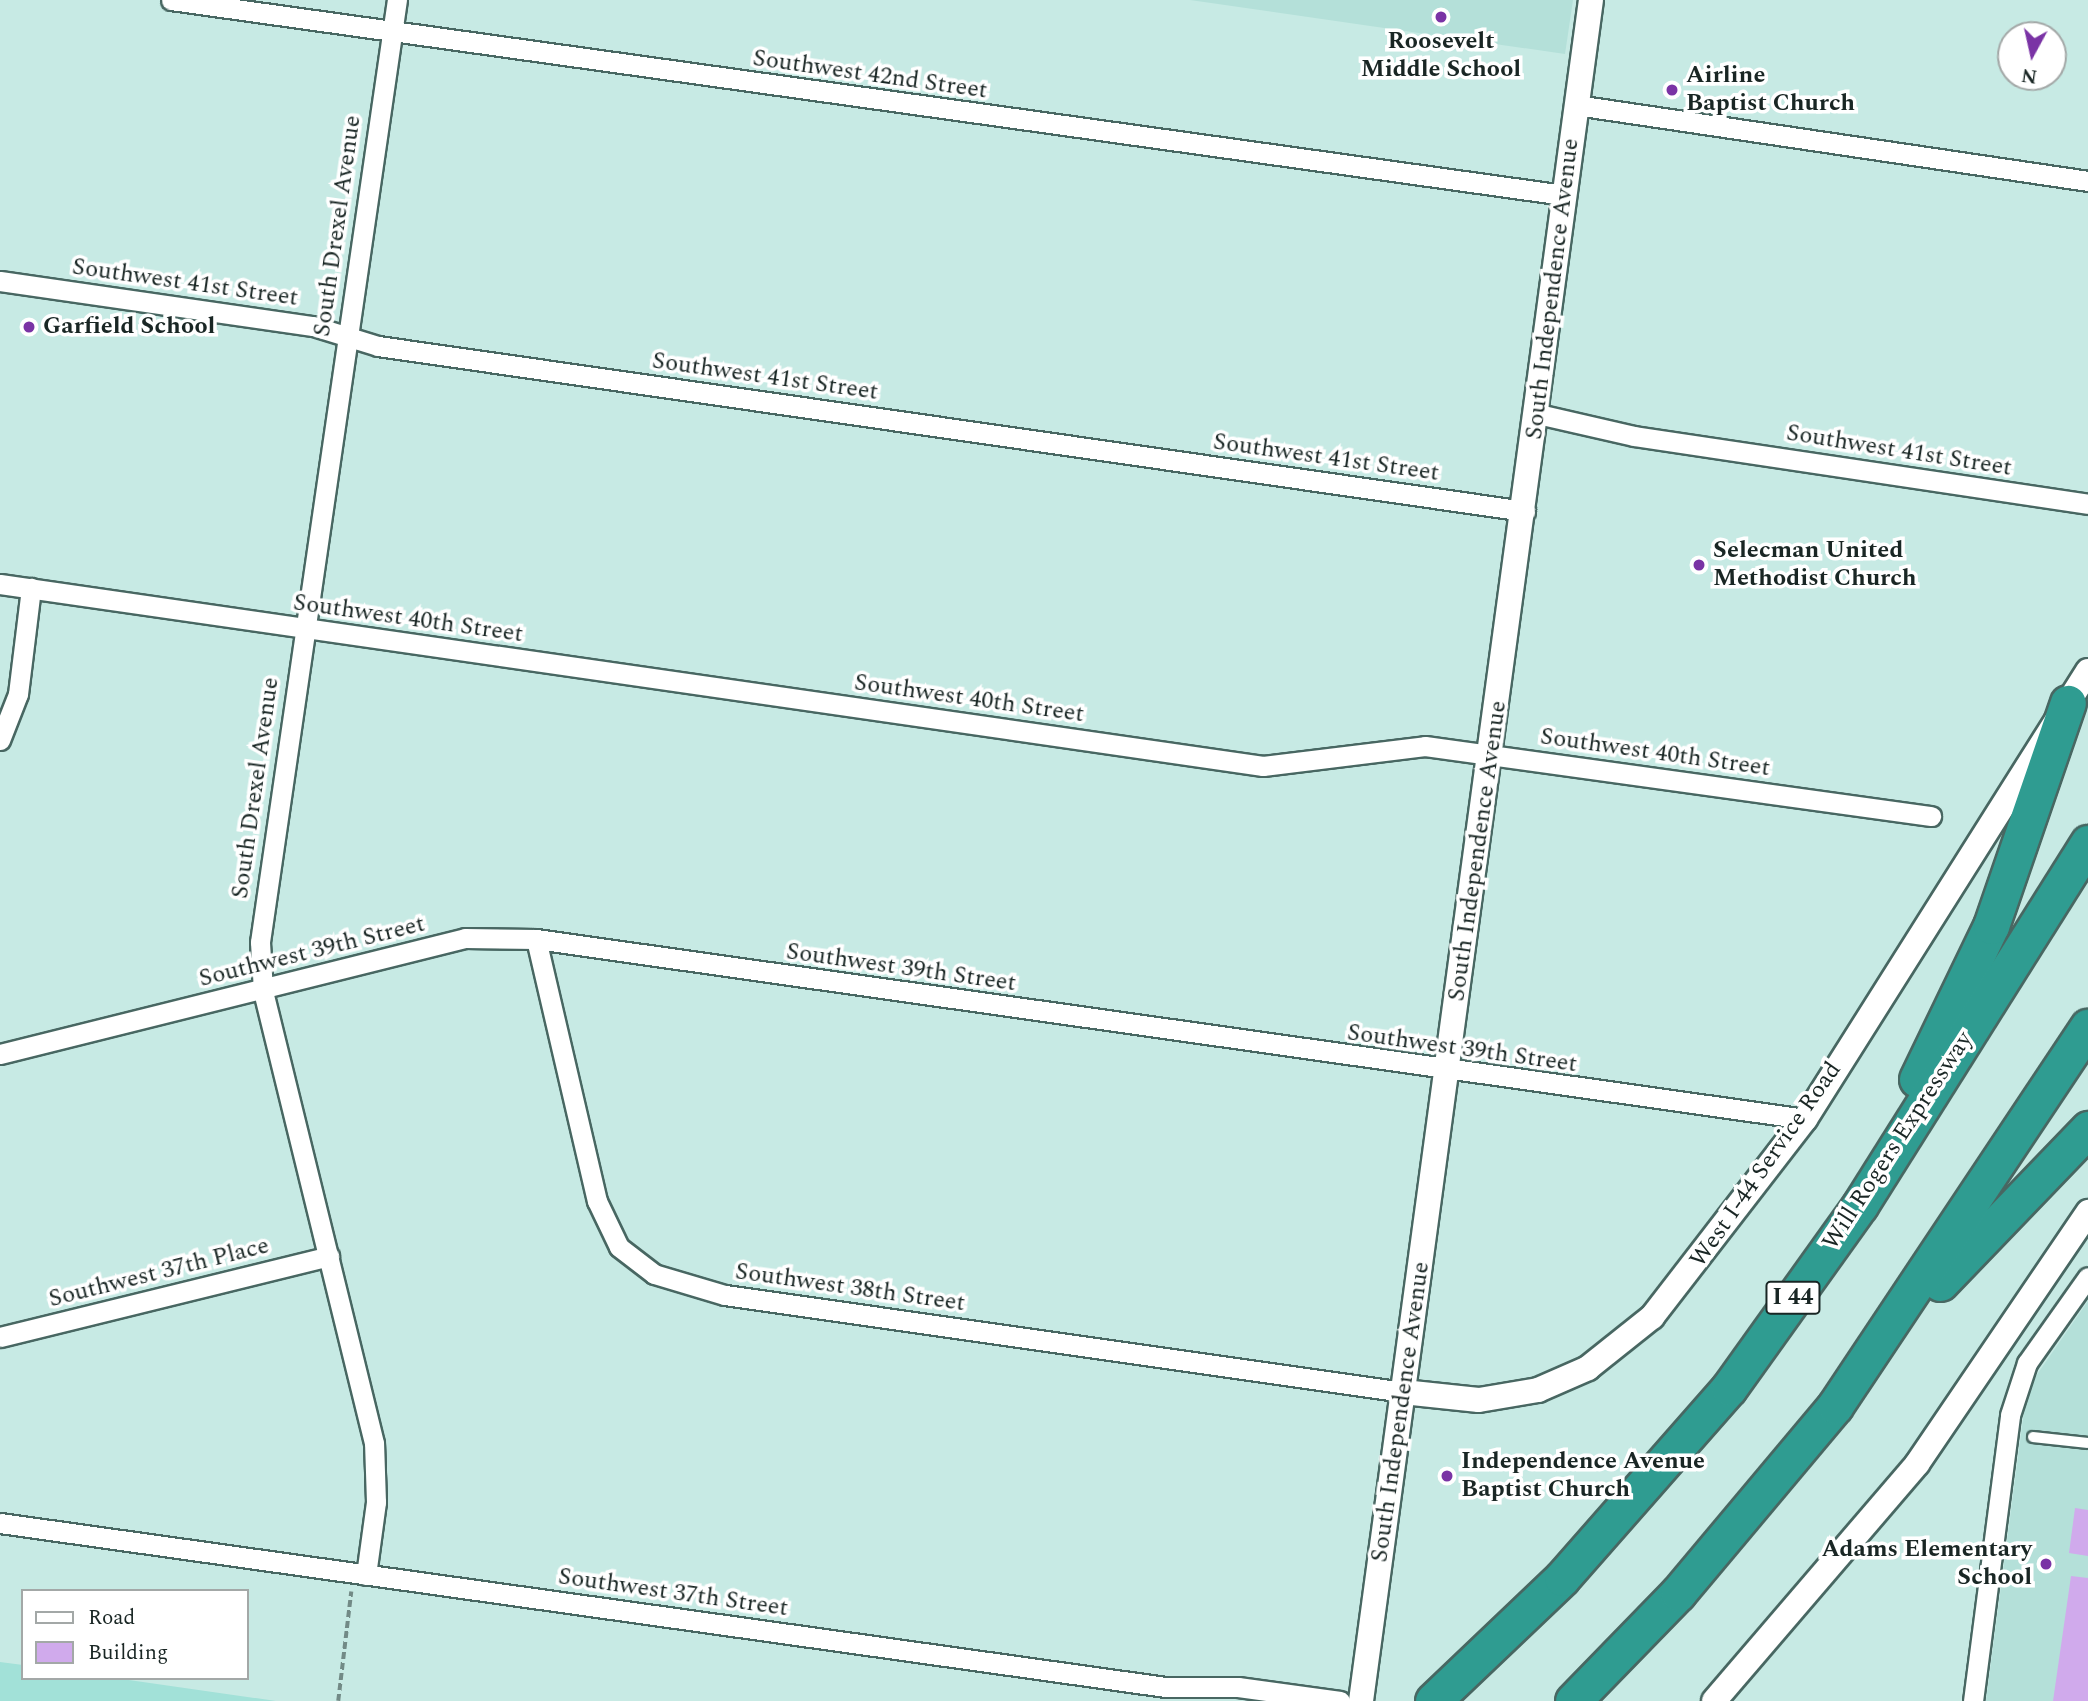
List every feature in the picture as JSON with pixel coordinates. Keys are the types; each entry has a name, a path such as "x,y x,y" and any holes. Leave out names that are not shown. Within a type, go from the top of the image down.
{"highway":[{"path":"1860,1205 1992,926 2068,703"},
{"name":"Will Rogers Expressway","path":"1433,1701 1636,1499 1729,1388 1860,1205 2088,844"},
{"path":"1573,1701 1740,1523 1884,1340 2088,1027"},
{"path":"1884,1340 2088,1129"}],"street":[{"name":"Southwest 42nd Street","path":"171,0 392,34 1564,195"},
{"name":"South Drexel Avenue","path":"359,1574 376,1502 374,1443 263,990 261,927 397,0"},
{"name":"South Independence Avenue","path":"1362,1701 1525,511 1591,0"},
{"path":"1576,105 2088,181"},
{"name":"Southwest 41st Street","path":"0,281 313,326 378,346 1525,511"},
{"name":"Southwest 41st Street","path":"1538,414 1634,436 2088,504"},
{"name":"Southwest 40th Street","path":"0,583 1263,766 1308,765 1393,746 1491,755 1931,816"},
{"path":"0,740 18,694 31,588"},
{"name":"West I-44 Service Road","path":"1403,1392 1501,1398 1588,1368 1651,1317 1805,1119 2088,671"},
{"name":"Southwest 39th Street","path":"0,1054 465,939 536,939 1448,1073 1805,1119"},
{"name":"Southwest 38th Street","path":"536,939 597,1201 619,1247 654,1274 725,1296 1403,1392"},
{"path":"1714,1701 1917,1464 2088,1212"},
{"name":"Southwest 37th Place","path":"0,1337 329,1256"},
{"path":"1973,1701 2010,1415 2027,1363 2088,1277"},
{"name":"Southwest 37th Street","path":"0,1523 1165,1687 1238,1687 1340,1701"}],"lane":[{"path":"2033,1437 2088,1443"}],"path":[{"path":"338,1701 359,1574"}],"shaded area":[{"name":"Roosevelt Middle School","path":"1190,0 1573,0 1565,54"},
{"name":"Adams Elementary School","path":"2088,1301 2088,1701 1986,1701 2027,1389"},
{"path":"0,1662 21,1665 21,1680 129,1680 276,1701 0,1701"}],"building":[{"path":"2075,1508 2088,1510 2088,1556 2069,1553"},
{"path":"2071,1576 2088,1578 2088,1701 2053,1701"}],"place":[{"name":"Roosevelt Middle School","path":"1441,17"},
{"name":"Airline Baptist Church","path":"1672,90"},
{"name":"Garfield School","path":"29,327"},
{"name":"Selecman United Methodist Church","path":"1699,565"},
{"name":"Independence Avenue Baptist Church","path":"1447,1476"},
{"name":"Adams Elementary School","path":"2046,1564"}]}
